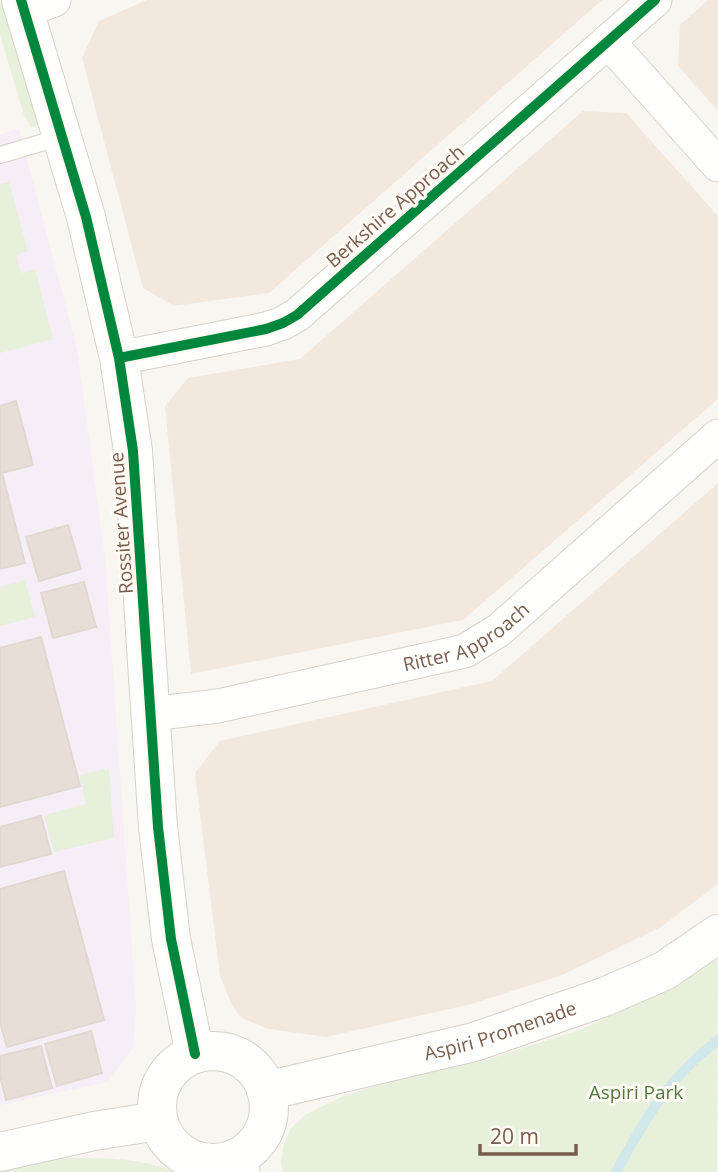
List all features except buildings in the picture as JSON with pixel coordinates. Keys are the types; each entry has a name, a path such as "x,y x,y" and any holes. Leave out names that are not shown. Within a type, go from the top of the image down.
{"street":[{"name":"Berkshire Approach","path":"118,358 266,329 297,315 655,0"},
{"name":"Rossiter Avenue","path":"33,4 62,137 86,217 118,358 134,451 158,827 171,939 195,1054"},
{"path":"608,41 718,165"},
{"name":"Ritter Approach","path":"151,714 218,706 465,651 499,630 718,436"},
{"name":"Aspiri Promenade","path":"266,1091 474,1042 604,997 664,971 718,934"},
{"path":"220,1052 244,1060 254,1068 266,1091 269,1106 267,1122 260,1137 239,1165 209,1163 182,1154 172,1145 158,1121 157,1103 162,1085 178,1063 195,1054 220,1052"},
{"path":"0,1152 158,1121"}],"lane":[{"path":"0,155 62,137"}],"shaded area":[{"path":"147,0 602,0 269,293 174,306 143,288 82,58 99,21"},
{"path":"708,0 718,0 718,111 678,66 680,25"},
{"path":"583,111 626,113 718,216 718,399 463,620 191,674 165,406 188,378 300,359"},
{"path":"19,129 77,349 105,558 136,1008 133,1047 108,1082 0,1105 0,134"},
{"path":"718,483 718,884 661,927 560,976 471,1004 326,1037 269,1029 241,1018 232,1005 220,976 195,773 220,741 492,681"}],"green space":[{"path":"0,0 38,124 34,127 31,127 24,115 0,35"},
{"path":"9,182 28,251 16,255 21,273 35,269 53,339 0,353 0,184"},
{"path":"25,580 35,617 0,626 0,587"},
{"path":"109,768 114,838 54,852 44,815 86,804 79,775"},
{"name":"Aspiri Park","path":"718,958 717,1172 283,1172 281,1162 284,1144 291,1128 305,1115 341,1097 391,1081 489,1059 582,1029 683,983"},
{"path":"66,1158 134,1161 175,1172 0,1172 0,1168"}],"waterway":[{"path":"616,1172 672,1084 718,1040"}],"cycle path":[{"path":"21,0 86,217 119,358 133,451 158,827 171,939 195,1054"},
{"path":"119,358 266,329 297,315 655,0"}]}
